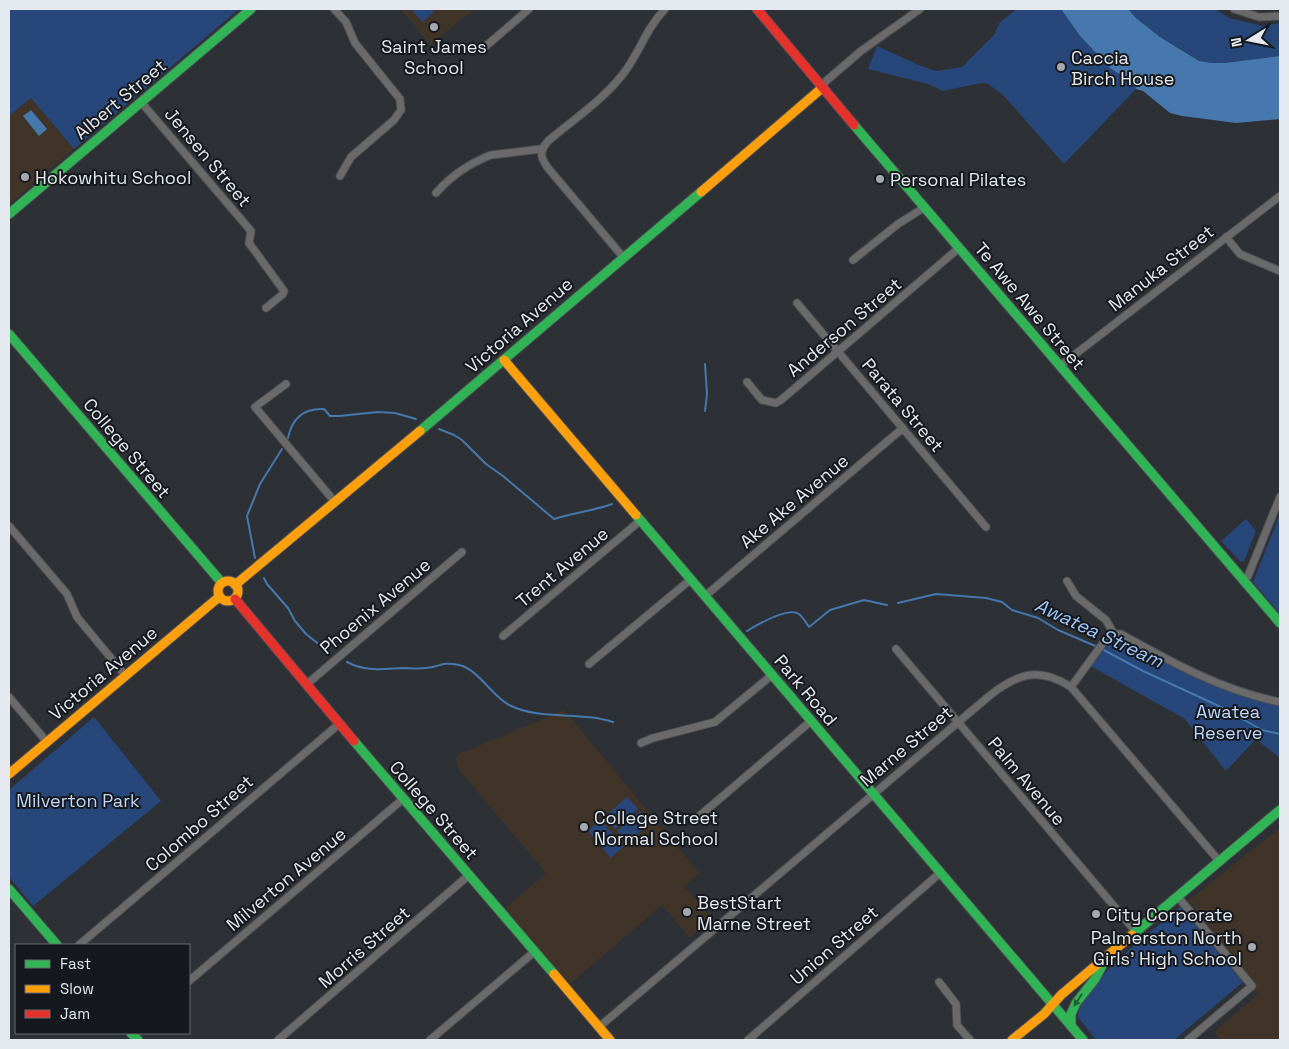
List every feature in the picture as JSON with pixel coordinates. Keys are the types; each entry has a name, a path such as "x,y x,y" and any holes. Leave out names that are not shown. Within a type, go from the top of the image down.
{"street":[{"name":"Albert Street","path":"9,214 251,9"},
{"path":"334,9 346,22 355,43 400,99 401,110 394,120 351,158 340,176"},
{"path":"486,46 530,9"},
{"path":"623,257 548,168 541,155 541,149 612,87 629,66 646,32 665,9"},
{"name":"Te Awe Awe Street","path":"757,9 822,88 1280,623"},
{"path":"822,88 826,81 861,51 920,9"},
{"path":"1234,9 1260,17 1280,16"},
{"name":"Victoria Avenue","path":"235,585 504,360 822,88"},
{"name":"Jensen Street","path":"142,102 251,231 249,244 284,291 266,308"},
{"path":"436,193 463,169 491,155 541,149"},
{"name":"Manuka Street","path":"1060,366 1280,196"},
{"path":"853,260 898,224 925,207"},
{"path":"1226,237 1240,254 1280,271"},
{"name":"Anderson Street","path":"747,382 762,400 776,403 959,248"},
{"name":"Parata Street","path":"797,303 986,527"},
{"name":"College Street","path":"9,334 222,583"},
{"name":"Park Road","path":"504,360 1083,1040"},
{"path":"286,384 255,407 335,502"},
{"name":"Ake Ake Avenue","path":"705,596 902,428"},
{"path":"1244,580 1248,576 1280,497"},
{"name":"Trent Avenue","path":"503,636 641,520"},
{"path":"9,526 67,594 77,617 125,675"},
{"name":"Phoenix Avenue","path":"307,684 462,552"},
{"path":"589,664 690,580"},
{"path":"229,581 235,585 238,591 235,599 228,602 219,597 217,590 222,583 229,581"},
{"path":"1067,581 1076,596 1106,620 1114,634"},
{"name":"Victoria Avenue","path":"9,774 219,597"},
{"name":"College Street","path":"235,599 339,724 600,1027 606,1039"},
{"path":"1071,687 1106,639 1114,634 1121,634 1194,674 1264,699 1280,702"},
{"name":"Palm Avenue","path":"896,649 1136,932"},
{"path":"641,743 653,738 715,722 772,675"},
{"name":"Marne Street","path":"600,1027 873,794 1002,686 1018,677 1032,675 1047,676 1071,687 1220,862"},
{"path":"9,697 47,742"},
{"path":"697,818 810,721"},
{"name":"Colombo Street","path":"81,944 339,724"},
{"name":"Milverton Avenue","path":"190,980 403,799"},
{"path":"1012,1040 1062,995 1280,810"},
{"name":"Union Street","path":"748,1040 940,873"},
{"name":"Morris Street","path":"278,1040 469,875"},
{"path":"10,894 56,944"},
{"path":"1178,897 1252,986 1188,1040"},
{"path":"430,1040 534,952"},
{"path":"1071,1026 1071,1014 1076,1003 1095,979 1106,958"},
{"path":"939,982 956,1004 957,1025 970,1040"}],"shaded area":[{"name":"Saint James School","path":"401,9 474,9 430,45"},
{"path":"1061,9 1128,9 1136,18 1160,37 1199,61 1224,63 1280,56 1280,119 1236,123 1170,113 1143,91 1136,89 1134,83 1111,69 1080,36"},
{"name":"Hokowhitu School","path":"31,98 74,149 9,204 9,116"},
{"path":"31,110 47,129 39,136 23,116"},
{"name":"College Street Normal School","path":"564,710 699,873 684,886 712,919 690,938 662,905 570,984 505,909 546,873 459,770 456,760 457,755"},
{"name":"Palmerston North Girls' High School","path":"1280,828 1280,1040 1221,1040 1214,1032 1258,994 1189,900"}],"green space":[{"path":"9,9 239,9 74,149 31,98 9,116"},
{"path":"411,9 431,9 434,12 422,22"},
{"path":"1017,9 1061,9 1080,36 1111,69 1135,84 1136,89 1064,164 1003,95 988,84 981,83 943,91 928,84 868,69 877,46 923,67 937,71 962,67 994,35 1000,22"},
{"path":"1128,9 1215,9 1229,18 1263,26 1280,23 1280,56 1224,63 1199,61 1160,37 1136,18"},
{"path":"1280,514 1280,614 1253,582"},
{"path":"1246,519 1256,531 1244,561 1241,562 1221,541"},
{"name":"Awatea Reserve","path":"1121,634 1194,674 1280,702 1280,758 1256,739 1226,771 1185,719 1087,664 1106,639"},
{"name":"Milverton Park","path":"94,717 161,801 33,906 9,877 9,790"},
{"path":"627,797 638,809 615,829 604,817"},
{"path":"640,811 650,823 627,843 617,831"},
{"path":"600,820 624,846 611,858 588,831"},
{"path":"1180,907 1243,982 1174,1040 1096,1040 1078,1017 1082,1003 1092,988 1120,958"}],"waterway":[{"path":"705,364 707,394 705,411"},
{"path":"288,438 292,425 300,416 310,410 324,409 330,416 378,412 395,413 416,419"},
{"name":"Awatea Stream","path":"439,429 462,440 486,464 554,519 612,504"},
{"name":"Awatea Stream","path":"255,558 247,516 260,484 282,449"},
{"name":"Awatea Stream","path":"264,578 306,634 330,653"},
{"name":"Awatea Stream","path":"898,603 936,594 986,598 1002,602 1012,610 1038,618 1058,630 1100,648 1143,671 1221,707 1262,730 1280,734"},
{"name":"Awatea Stream","path":"747,631 773,617 788,612 799,614 809,627 830,610 864,600 887,605"},
{"name":"Awatea Stream","path":"347,662 374,669 423,668 448,664 459,665 466,667 479,677 503,701 521,710 547,715 587,717 613,722"}],"traffic: fast":[{"path":"9,214 251,9"},
{"path":"854,125 1280,623"},
{"path":"420,431 701,192"},
{"path":"9,334 222,583"},
{"path":"636,515 1083,1040"},
{"path":"354,741 554,974"},
{"path":"1132,935 1280,810"},
{"path":"9,889 56,944"},
{"path":"1071,1026 1071,1014 1076,1003 1095,979 1103,964"},
{"path":"132,1034 138,1040"}],"traffic: slow":[{"path":"701,192 822,88"},
{"path":"504,360 636,515"},
{"path":"235,585 420,431"},
{"path":"228,581 235,584 238,591 235,598 228,601 221,598 218,591 221,584 228,581"},
{"path":"9,774 219,597"},
{"path":"1012,1040 1044,1014 1061,995 1132,935"},
{"path":"554,974 610,1040"}],"traffic: jam":[{"path":"757,9 854,125"},
{"path":"235,599 354,741"}],"place":[{"name":"Saint James School","path":"434,27"},
{"name":"Caccia Birch House","path":"1061,67"},
{"name":"Hokowhitu School","path":"25,177"},
{"name":"Personal Pilates","path":"880,179"},
{"name":"College Street Normal School","path":"584,827"},
{"name":"BestStart Marne Street","path":"687,912"},
{"name":"City Corporate","path":"1096,914"},
{"name":"Palmerston North Girls' High School","path":"1252,947"}]}
